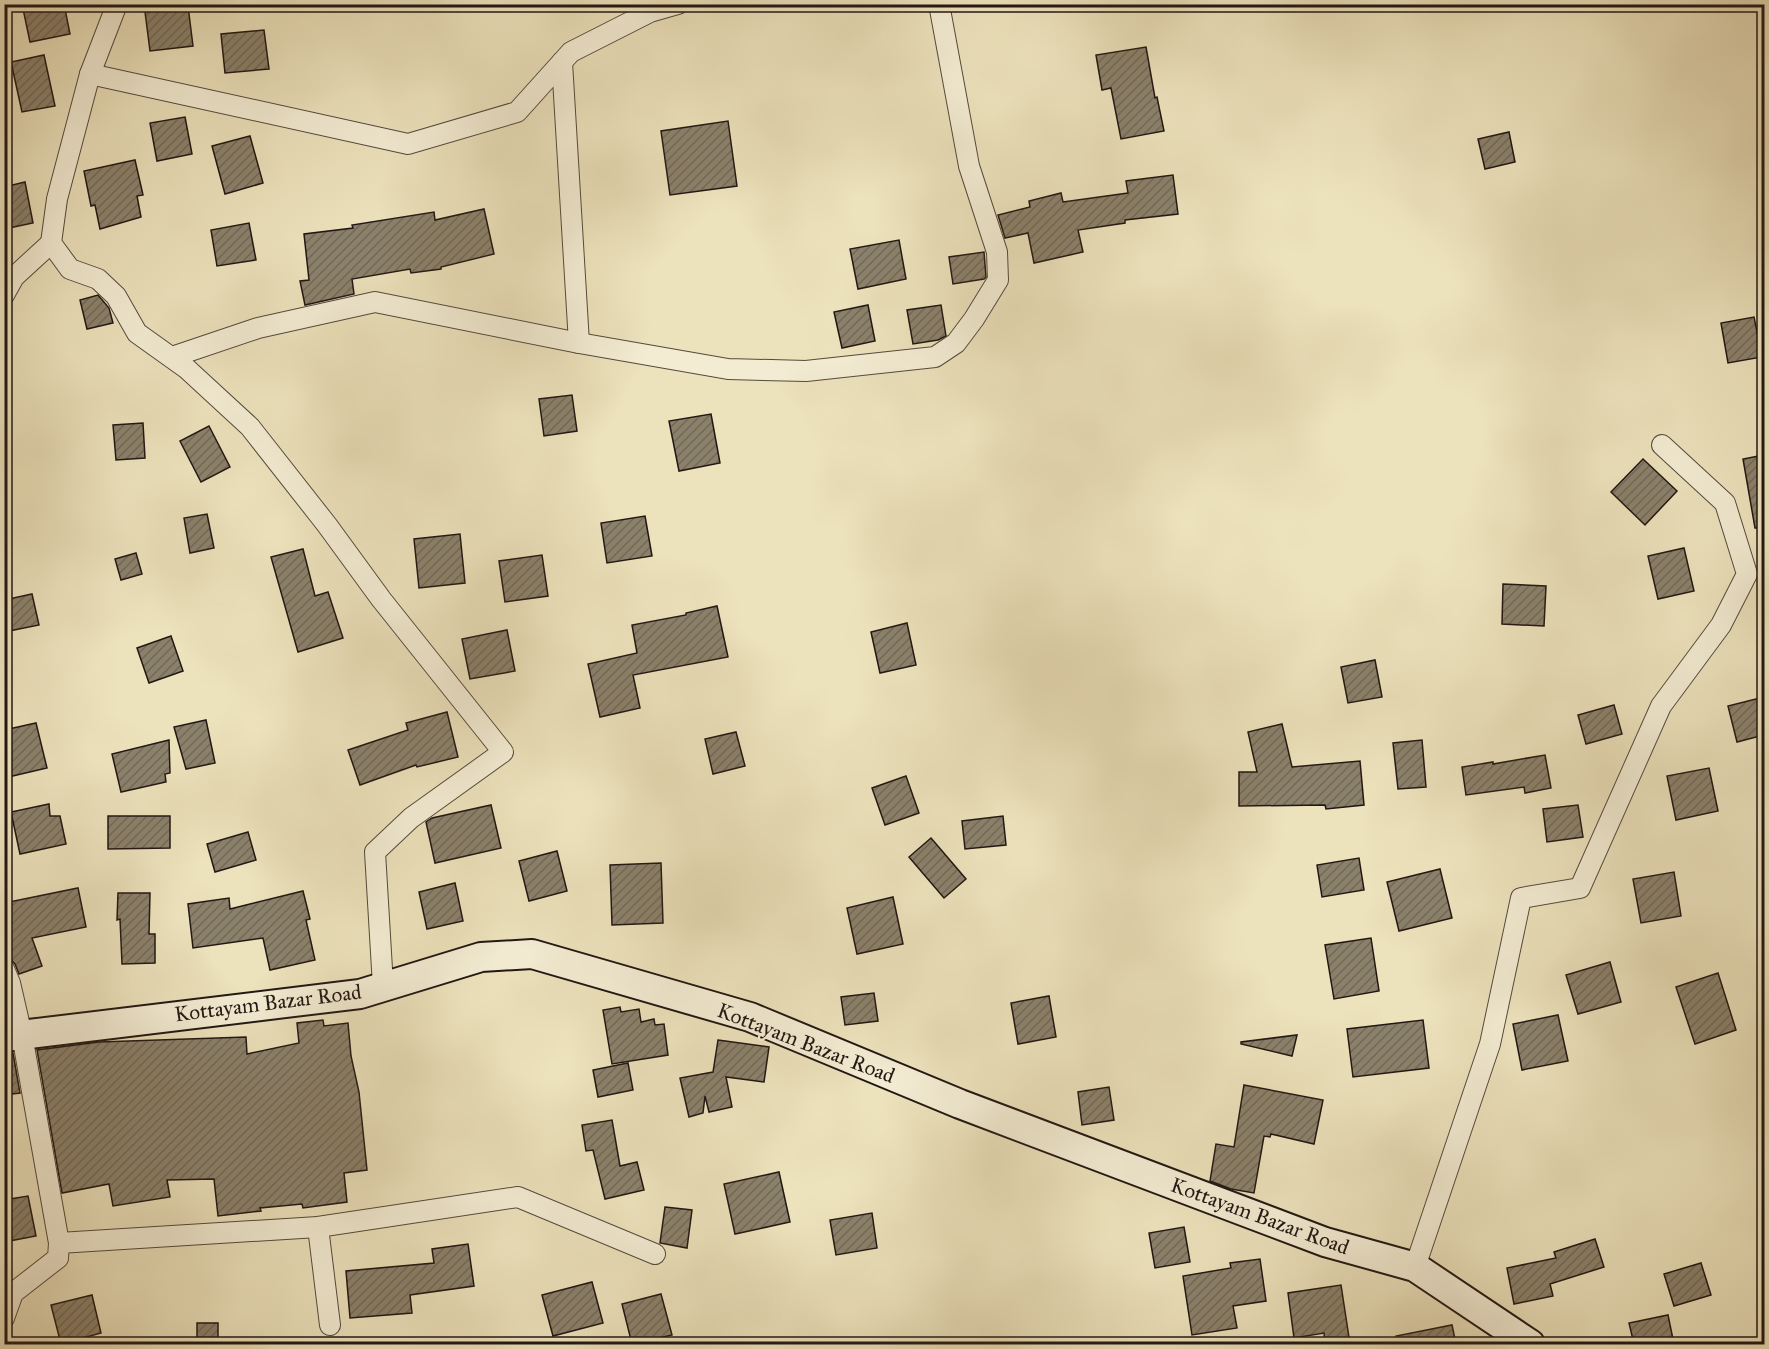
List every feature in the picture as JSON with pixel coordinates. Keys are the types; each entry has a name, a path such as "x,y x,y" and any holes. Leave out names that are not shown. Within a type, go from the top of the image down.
{"main road":[{"name":"Kottayam Bazar Road","path":"13,1036 360,994 481,957 532,954 750,1017 960,1104 1325,1242 1415,1267 1530,1344"}],"street":[{"path":"4,295 14,277 51,243 57,199 90,74 117,4"},
{"path":"90,74 408,144 518,112 571,52 650,12 678,4"},
{"path":"172,357 258,328 375,303 579,343 728,369 806,371 935,357 956,343 998,280 997,252 969,166 939,4"},
{"path":"562,62 579,343"},
{"path":"51,243 70,269 98,279 116,296 137,333 186,368 250,427 327,525 381,599 503,752 411,818 375,852 383,986"},
{"path":"1415,1267 1490,1044 1521,898 1580,888 1661,706 1721,625 1747,574 1725,503 1662,445"},
{"path":"4,969 10,982 13,1036 59,1243 58,1257 13,1293 4,1318"},
{"path":"59,1243 318,1227 518,1197 655,1254"},
{"path":"318,1227 330,1325"}],"building":[{"path":"22,4 64,4 70,34 30,42"},
{"path":"188,6 193,46 150,51 145,12"},
{"path":"264,30 269,69 225,73 221,34"},
{"path":"1146,47 1155,98 1157,97 1164,131 1121,139 1111,88 1102,90 1096,55"},
{"path":"44,55 55,106 22,112 11,62"},
{"path":"185,117 192,154 157,161 150,123"},
{"path":"728,121 737,186 670,195 661,131"},
{"path":"1509,132 1515,162 1485,169 1478,139"},
{"path":"250,136 263,183 225,194 212,146"},
{"path":"135,160 143,195 137,196 141,217 100,229 95,205 91,206 84,171"},
{"path":"1173,175 1178,214 1125,220 1125,223 1078,230 1083,252 1034,263 1028,233 1005,238 998,215 1030,207 1029,201 1061,193 1063,202 1128,193 1126,181"},
{"path":"25,182 33,223 4,229 4,187"},
{"path":"484,209 494,254 441,267 441,269 411,273 410,269 352,279 354,294 305,305 300,281 309,280 304,234 353,228 352,225 434,212 435,220"},
{"path":"249,223 256,260 217,266 211,230"},
{"path":"899,240 906,279 858,289 850,249"},
{"path":"984,252 986,277 953,284 949,257"},
{"path":"98,295 109,308 113,323 87,329 80,300"},
{"path":"868,305 875,341 842,348 834,312"},
{"path":"941,305 946,336 938,340 913,344 907,310"},
{"path":"1754,317 1762,357 1728,363 1721,323"},
{"path":"572,395 577,431 544,436 539,399"},
{"path":"711,414 720,463 679,471 669,421"},
{"path":"143,423 145,458 116,460 113,425"},
{"path":"209,426 230,467 201,482 180,441"},
{"path":"1764,455 1764,528 1755,528 1743,459"},
{"path":"1643,459 1677,491 1645,525 1611,492"},
{"path":"207,514 214,548 190,553 184,518"},
{"path":"645,516 652,556 607,563 601,523"},
{"path":"460,534 465,583 419,588 414,539"},
{"path":"1684,548 1694,591 1658,599 1648,556"},
{"path":"303,549 315,596 328,592 343,638 298,652 271,557"},
{"path":"136,553 142,574 121,580 115,559"},
{"path":"542,555 548,596 505,602 499,561"},
{"path":"1503,584 1546,586 1544,626 1502,624"},
{"path":"32,594 39,625 4,632 4,600"},
{"path":"717,606 728,657 633,675 640,708 600,717 588,664 637,653 632,625 686,615 686,613"},
{"path":"907,623 916,665 880,673 871,632"},
{"path":"507,630 515,671 470,679 462,639"},
{"path":"171,636 183,671 149,683 137,648"},
{"path":"1375,660 1382,697 1348,703 1341,667"},
{"path":"1764,697 1764,735 1737,742 1728,706"},
{"path":"1614,705 1622,734 1586,744 1578,715"},
{"path":"447,712 458,757 417,767 416,765 360,785 348,750 408,730 406,723"},
{"path":"206,720 215,763 186,769 174,727"},
{"path":"36,723 47,768 4,778 4,730"},
{"path":"1282,724 1292,767 1360,761 1364,805 1326,809 1325,805 1239,806 1239,772 1257,772 1248,732"},
{"path":"736,732 745,766 713,774 705,739"},
{"path":"169,740 170,773 165,774 166,782 121,792 112,754"},
{"path":"1422,740 1426,787 1398,789 1393,743"},
{"path":"1545,755 1551,788 1525,793 1524,787 1466,795 1462,767"},
{"path":"1709,768 1718,811 1676,820 1667,776"},
{"path":"906,776 919,813 885,825 872,788"},
{"path":"49,804 50,816 60,816 66,844 20,854 11,812"},
{"path":"491,805 501,848 435,863 426,822 432,818"},
{"path":"1578,805 1583,837 1547,842 1543,809"},
{"path":"108,816 170,816 170,848 108,849"},
{"path":"1003,816 1006,845 965,849 962,821"},
{"path":"248,832 256,860 215,872 207,844"},
{"path":"931,838 966,879 944,898 909,857"},
{"path":"557,851 567,891 529,901 519,861"},
{"path":"1359,858 1364,890 1322,897 1317,865"},
{"path":"661,863 663,923 612,925 610,865"},
{"path":"1440,869 1452,918 1399,931 1387,882"},
{"path":"1674,872 1681,916 1641,923 1633,879"},
{"path":"455,883 463,921 427,929 419,892"},
{"path":"78,888 86,927 32,938 42,966 19,974 4,946 4,903"},
{"path":"303,891 310,919 306,920 315,960 270,970 263,938 193,948 188,904 229,898 230,909"},
{"path":"118,893 150,893 149,934 155,934 155,963 122,964 120,919 117,920"},
{"path":"893,897 903,944 857,954 847,908"},
{"path":"1371,938 1379,991 1334,999 1325,945"},
{"path":"1610,962 1621,1002 1578,1014 1566,975"},
{"path":"1718,973 1736,1030 1695,1044 1676,987"},
{"path":"874,993 878,1021 845,1025 841,997"},
{"path":"1049,996 1056,1037 1018,1044 1011,1003"},
{"path":"620,1007 621,1012 639,1009 641,1022 654,1019 655,1025 664,1024 668,1055 612,1064 603,1010"},
{"path":"1558,1015 1568,1061 1522,1070 1513,1024"},
{"path":"323,1020 324,1026 348,1023 351,1056 359,1092 367,1170 344,1173 347,1202 303,1208 302,1204 260,1208 261,1211 218,1216 214,1179 167,1180 170,1197 113,1206 109,1184 62,1193 37,1050 99,1042 246,1037 247,1054 299,1043 297,1023"},
{"path":"1423,1020 1429,1068 1353,1077 1347,1029"},
{"path":"1297,1035 1292,1056 1241,1044 1241,1042"},
{"path":"718,1040 769,1047 764,1082 726,1077 732,1107 709,1112 705,1096 703,1113 689,1117 680,1078 713,1072"},
{"path":"4,1053 13,1053 20,1093 4,1095"},
{"path":"628,1063 633,1090 598,1097 593,1070"},
{"path":"1244,1085 1323,1100 1314,1144 1271,1134 1270,1137 1264,1136 1254,1193 1231,1189 1210,1181 1216,1144 1234,1147"},
{"path":"1109,1087 1114,1120 1082,1125 1078,1092"},
{"path":"612,1120 620,1166 637,1162 644,1190 605,1199 593,1150 586,1151 582,1125"},
{"path":"779,1172 790,1222 735,1234 724,1184"},
{"path":"28,1196 36,1236 4,1242 4,1200"},
{"path":"665,1207 692,1210 687,1248 660,1243"},
{"path":"872,1213 877,1248 836,1255 830,1220"},
{"path":"1184,1227 1190,1262 1155,1268 1149,1233"},
{"path":"1595,1239 1604,1267 1550,1284 1553,1296 1514,1304 1507,1268 1556,1258 1554,1252"},
{"path":"468,1244 474,1286 410,1295 412,1313 350,1318 346,1271 434,1263 432,1249"},
{"path":"1260,1259 1266,1301 1233,1306 1237,1328 1192,1335 1183,1276 1231,1268 1230,1263"},
{"path":"1701,1263 1711,1295 1674,1306 1664,1274"},
{"path":"592,1282 603,1323 553,1336 542,1295"},
{"path":"1341,1285 1350,1344 1325,1344 1324,1333 1294,1338 1288,1293"},
{"path":"661,1294 672,1335 632,1344 622,1304"},
{"path":"92,1295 101,1333 61,1344 51,1305"},
{"path":"1668,1315 1674,1344 1634,1344 1629,1323"},
{"path":"197,1323 218,1323 218,1344 197,1344"},
{"path":"1452,1325 1456,1344 1397,1344 1396,1336"}]}
